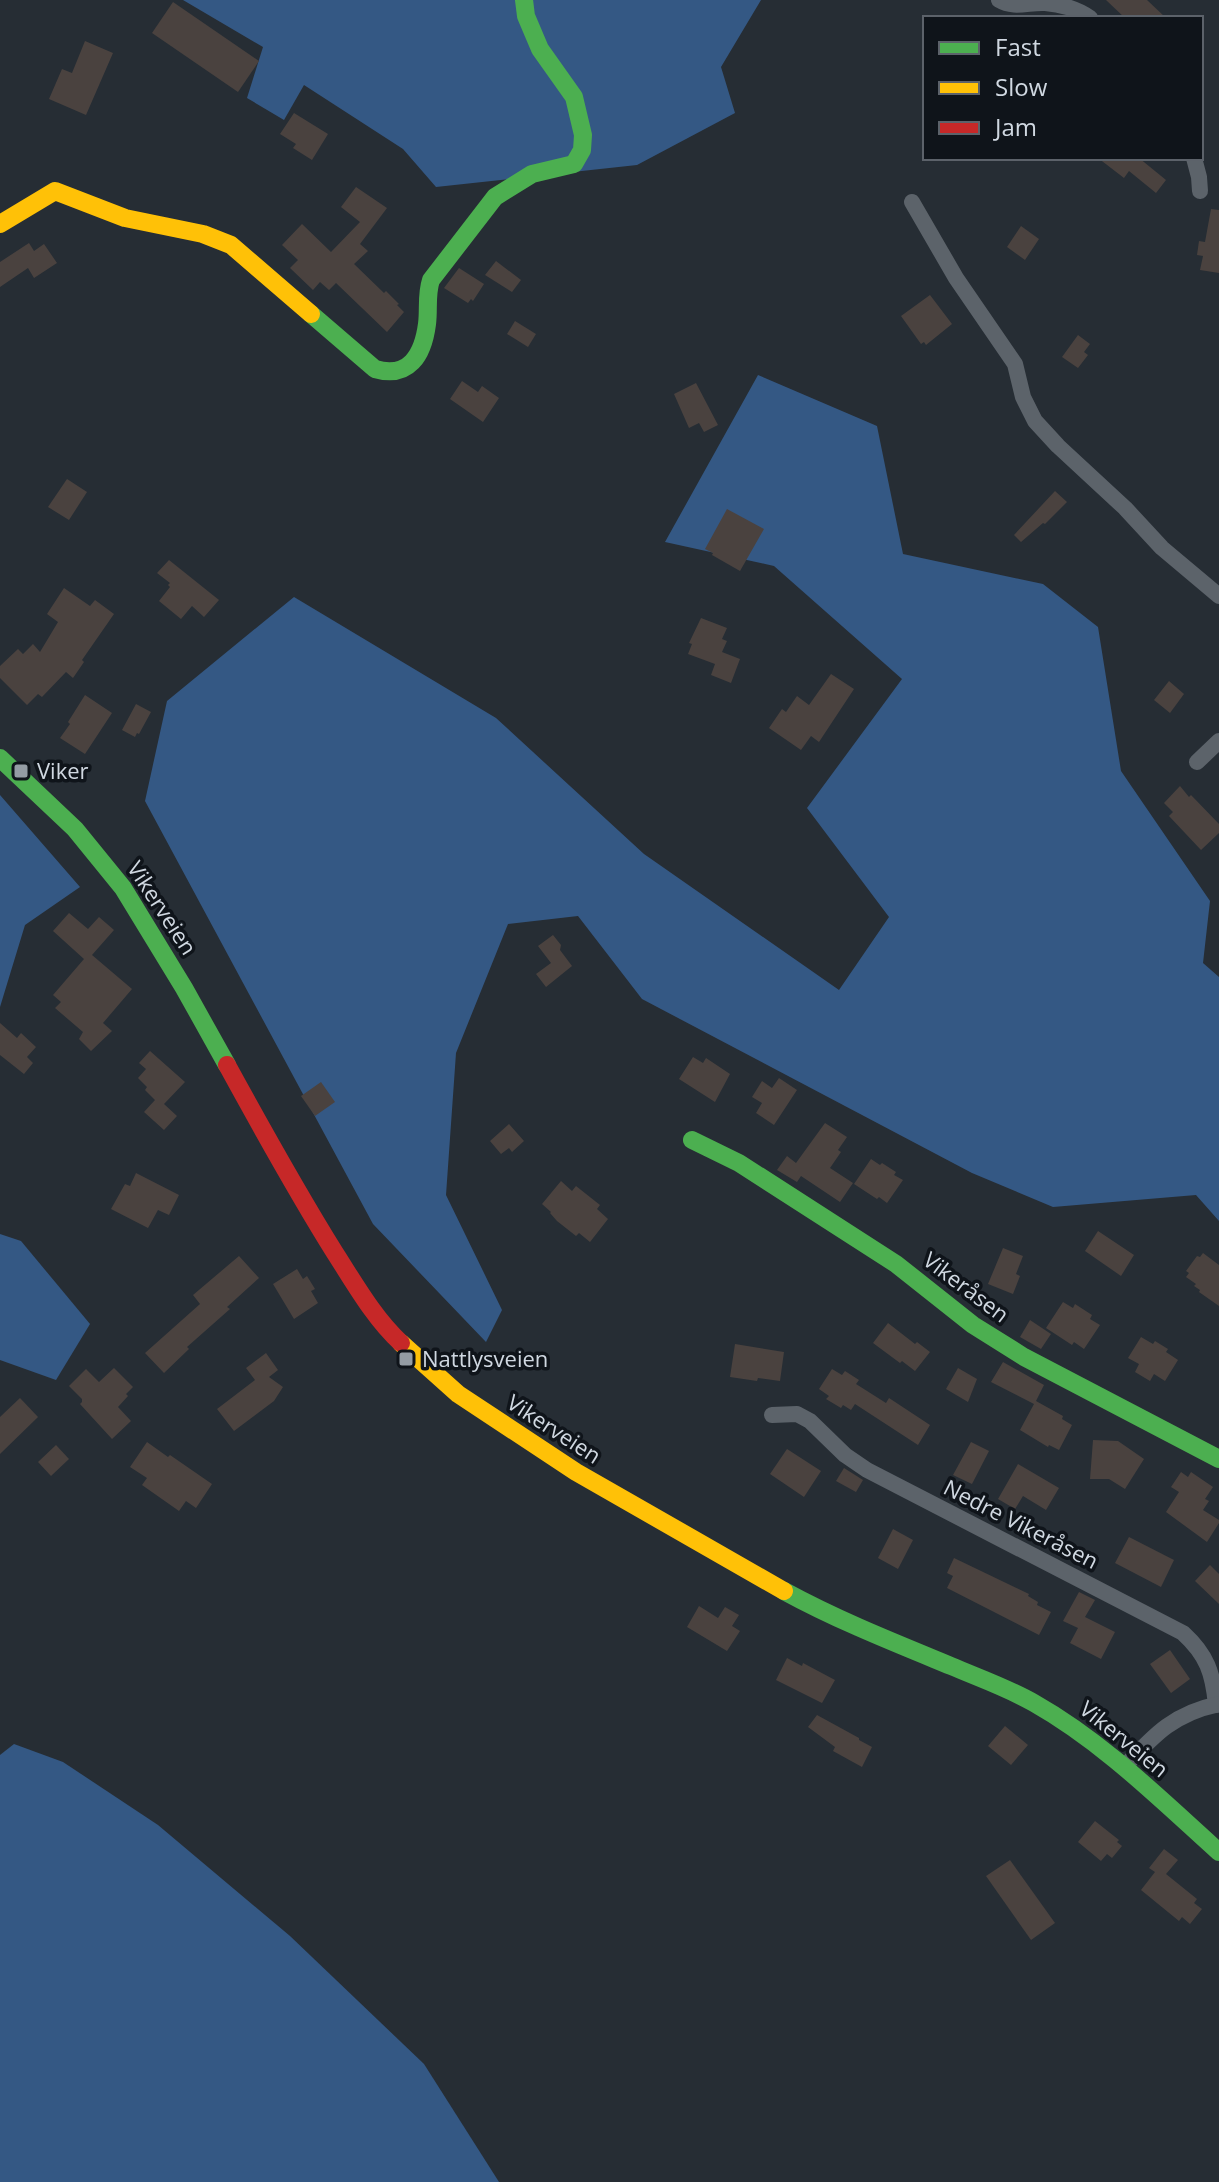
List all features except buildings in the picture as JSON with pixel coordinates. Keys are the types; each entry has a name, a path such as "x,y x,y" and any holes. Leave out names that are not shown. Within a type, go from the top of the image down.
{"main road":[{"path":"0,224 55,191 125,218 203,234 231,245 375,369 386,374 402,370 412,364 420,350 427,324 427,290 431,280 495,197 532,174 574,164 582,150 583,135 574,97 540,49 526,16 524,0"},
{"name":"Vikerveien","path":"0,758 75,829 123,888 184,988 289,1179 346,1270 387,1330 458,1394 576,1472 794,1596 1031,1701 1090,1739 1219,1852"},
{"name":"Vikeråsen","path":"692,1140 739,1163 896,1264 973,1325 1024,1357 1219,1459"}],"street":[{"path":"999,0 1012,5 1044,3 1065,7 1085,16"},
{"path":"1195,160 1200,191"},
{"path":"912,202 956,278 1015,364 1023,397 1035,421 1162,548 1219,596"},
{"path":"1197,762 1219,741"},
{"name":"Nedre Vikeråsen","path":"772,1415 797,1414 810,1421 845,1455 867,1470 1183,1633 1205,1659 1214,1680 1218,1704"},
{"path":"1124,1767 1162,1729 1183,1714 1218,1704"}],"shaded area":[{"path":"183,0 761,0 721,67 735,113 637,165 436,187 403,149 304,85 284,120 247,98 263,47"},
{"path":"758,375 877,426 903,554 1043,584 1098,627 1121,771 1210,901 1203,963 1219,977 1219,1221 1196,1195 1053,1207 972,1173 642,999 578,916 508,924 456,1053 446,1195 502,1310 486,1342 373,1224 145,801 167,701 294,597 496,718 644,854 839,990 889,917 807,808 902,679 774,566 665,542"},
{"path":"0,795 80,887 25,925 0,1007"},
{"path":"0,1234 21,1241 90,1324 56,1380 0,1360"},
{"path":"14,1744 63,1762 158,1825 290,1936 424,2064 499,2182 0,2182 0,1755"}],"traffic: fast":[{"path":"311,314 375,369 397,371 405,367 422,346 431,280 495,197 532,174 574,164 582,150 583,135 574,97 540,49 526,16 524,0"},
{"path":"0,758 75,829 123,888 227,1065"},
{"path":"692,1140 739,1163 896,1264 973,1325 1024,1357 1219,1459"},
{"path":"784,1591 845,1621 1034,1703 1107,1753 1219,1852"}],"traffic: slow":[{"path":"0,224 55,191 125,218 203,234 231,245 311,314"},
{"path":"401,1343 458,1394 576,1472 784,1591"}],"traffic: jam":[{"path":"227,1065 335,1253 374,1312 401,1343"}],"place":[{"name":"Viker","path":"21,771"},
{"name":"Nattlysveien","path":"406,1359"}]}
